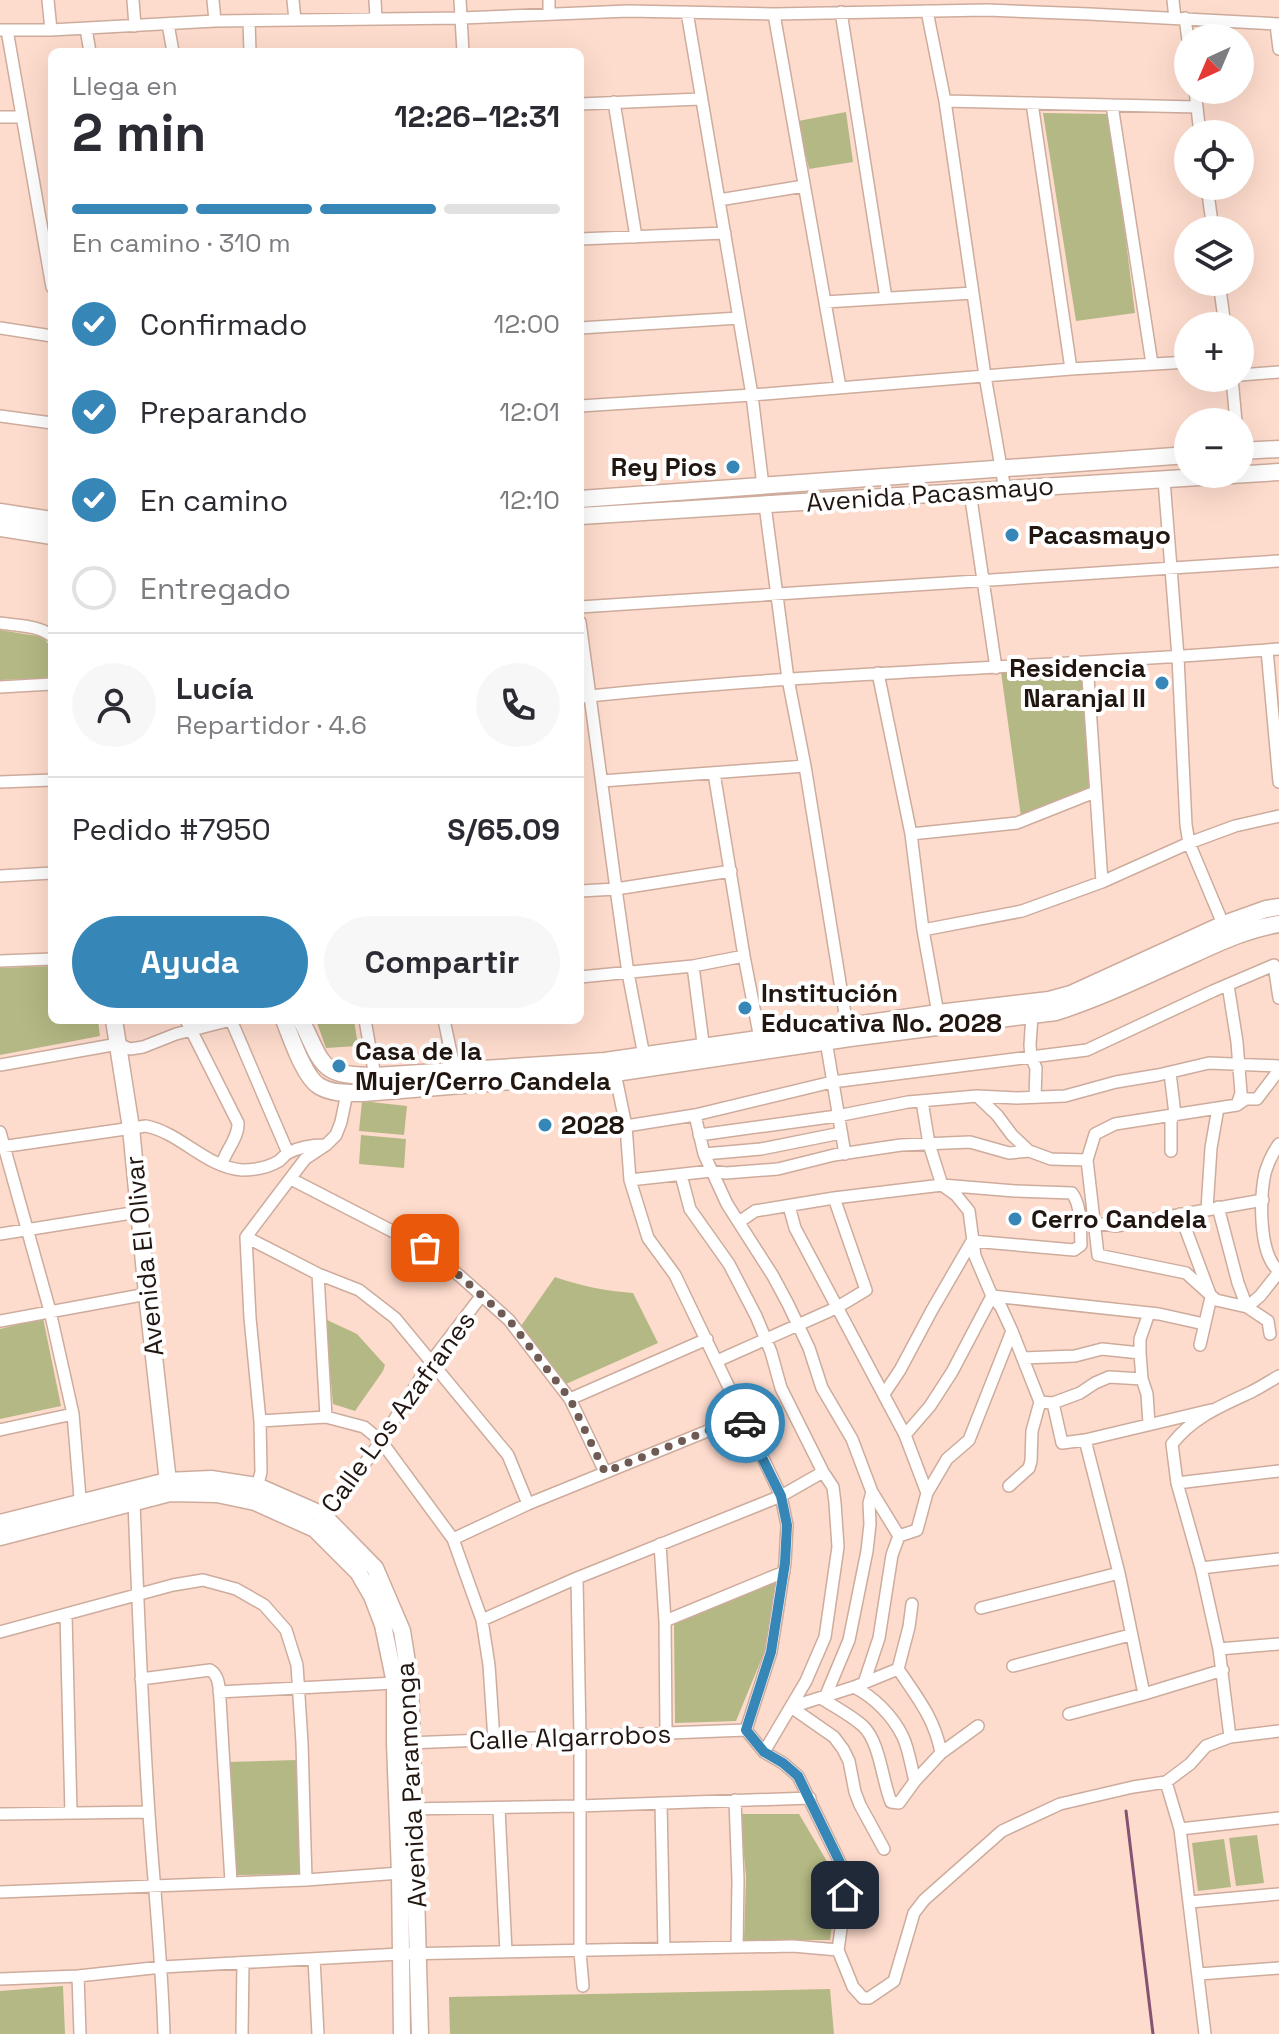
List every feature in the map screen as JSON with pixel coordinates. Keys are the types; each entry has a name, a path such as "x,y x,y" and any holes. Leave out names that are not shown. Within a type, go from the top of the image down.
{"street":[{"path":"48,0 51,30"},
{"path":"133,0 135,26"},
{"path":"213,0 215,21"},
{"path":"293,0 295,20"},
{"path":"375,0 376,19"},
{"path":"460,0 463,48"},
{"path":"549,0 549,14"},
{"path":"1173,0 1182,24"},
{"path":"48,261 4,30 86,29 215,21 462,18 549,14 628,5 687,12 774,14 841,12 898,5 927,11 987,5 1089,8 1278,24 1279,49"},
{"path":"927,11 945,101 1005,490"},
{"path":"687,12 752,395 763,486"},
{"path":"841,12 886,298"},
{"path":"774,14 840,387"},
{"path":"249,21 250,48"},
{"path":"168,24 172,48"},
{"path":"86,29 89,48"},
{"path":"584,104 700,99"},
{"path":"945,101 1197,107"},
{"path":"614,102 636,237"},
{"path":"1032,103 1071,369"},
{"path":"1197,104 1198,120"},
{"path":"1112,105 1152,364"},
{"path":"0,117 22,117"},
{"path":"719,200 804,186"},
{"path":"584,239 725,233"},
{"path":"825,302 973,293"},
{"path":"584,328 739,318"},
{"path":"0,328 48,335"},
{"path":"584,406 1174,363"},
{"path":"1254,374 1279,372"},
{"path":"0,416 48,422"},
{"path":"1254,450 1279,449"},
{"name":"Avenida Pacasmayo","path":"584,499 1174,456"},
{"name":"Avenida Pacasmayo","path":"1254,469 1279,472"},
{"name":"Avenida Pacasmayo","path":"584,516 1174,478"},
{"path":"1164,480 1178,657 1186,825 1189,843 1227,931"},
{"path":"970,492 996,668"},
{"path":"765,505 788,679 847,1026"},
{"path":"0,512 48,519"},
{"path":"0,528 48,535"},
{"path":"584,607 1279,561"},
{"path":"0,623 48,633"},
{"path":"586,696 788,679 1273,650 1279,782"},
{"path":"1087,663 1102,882"},
{"path":"584,671 628,973 645,1060"},
{"path":"878,673 911,834 923,930 939,1020"},
{"path":"0,687 48,684"},
{"path":"602,781 805,766"},
{"path":"714,773 761,1044"},
{"path":"0,782 48,780"},
{"path":"911,834 1017,823 1095,792"},
{"path":"923,930 1022,911 1102,882 1189,843 1235,826 1279,816"},
{"path":"584,891 616,889 731,871"},
{"path":"0,876 48,873"},
{"path":"286,1024 310,1078 320,1087 347,1093 376,1084 605,1061 645,1060 761,1044 847,1026 1032,1015 1056,1012 1087,1002 1266,909 1279,907"},
{"path":"761,1044 826,1041 1049,1000 1227,931 1279,924"},
{"path":"584,977 693,966 744,956"},
{"path":"0,961 48,959"},
{"path":"626,1126 695,1115 832,1082 1087,1050 1276,962 1279,998"},
{"path":"693,966 704,1052"},
{"path":"1228,985 1241,1093 1237,1105"},
{"path":"1032,1015 1031,1057 1036,1068 1035,1097"},
{"name":"Avenida El Olivar","path":"115,1024 131,1128 168,1487"},
{"path":"233,1024 288,1153"},
{"path":"303,1024 322,1062 334,1073 376,1084"},
{"path":"366,1024 376,1084"},
{"path":"445,1024 456,1078"},
{"path":"0,1065 118,1044 130,1049 143,1047 188,1025 238,1123 239,1133 227,1149 222,1164"},
{"path":"826,1041 845,1154"},
{"path":"456,1078 615,1073 645,1060"},
{"path":"699,1135 922,1101 977,1096 1065,1096 1209,1063 1279,1068 1257,1099 1246,1099 1237,1105 1115,1124 1095,1134 1087,1160 1098,1255 1186,1273 1216,1300 1247,1307 1268,1321 1270,1334"},
{"path":"615,1073 626,1126 630,1180 648,1238 675,1275 781,1496 787,1525 784,1572 771,1652 746,1730 764,1752 798,1776 848,1879 838,1950 853,1987 863,1998 869,1998 894,1981 914,1913 924,1900 1002,1831 1060,1804 1166,1782 1190,1764 1206,1746 1230,1737 1279,1731"},
{"path":"1170,1073 1175,1114 1171,1120 1171,1151"},
{"path":"256,1494 261,1472 260,1421 246,1237 305,1159 336,1135 347,1093"},
{"path":"977,1096 1029,1151 1051,1159 1087,1160"},
{"path":"922,1101 929,1144 942,1185 956,1195 969,1211 975,1256 992,1296 1001,1307 1023,1358 1047,1402 1062,1443 1211,1410"},
{"path":"1218,1108 1211,1148 1212,1208 1247,1307"},
{"path":"695,1115 711,1171 727,1204 773,1276 809,1348 822,1388 852,1439 872,1492 899,1536"},
{"path":"2,1147 146,1126 162,1129 208,1159 243,1170 278,1162 288,1153 313,1145 326,1145"},
{"path":"0,1132 50,1311 73,1414 81,1510"},
{"path":"704,1154 761,1149 841,1133"},
{"path":"630,1180 711,1171 726,1173 778,1169 901,1145 970,1142 1009,1153 1029,1151"},
{"path":"1247,1307 1279,1272 1266,1252 1263,1233 1265,1173 1279,1144"},
{"path":"681,1175 690,1209 729,1264 756,1316 781,1388 833,1487 838,1547 825,1637 806,1681 764,1752"},
{"path":"291,1179 425,1248 509,1320 570,1399 605,1472"},
{"path":"739,1222 755,1211 942,1185 1072,1193 1076,1197 1081,1245 1074,1250 972,1241"},
{"path":"717,1361 836,1308 866,1290 834,1198"},
{"path":"1095,1223 1116,1226 1263,1200"},
{"path":"789,1206 795,1228 905,1435 927,1493"},
{"path":"0,1234 138,1212"},
{"path":"1180,1214 1211,1297 1200,1345"},
{"path":"246,1237 318,1274 359,1290 395,1318 508,1455 528,1504"},
{"path":"884,1394 972,1241"},
{"path":"318,1274 326,1417"},
{"path":"0,1321 147,1294"},
{"name":"Calle Los Azafranes","path":"319,1522 381,1441 430,1363 482,1295"},
{"path":"992,1296 1149,1313 1204,1324"},
{"path":"905,1435 938,1395 992,1296"},
{"path":"1149,1313 1140,1339 1149,1424"},
{"path":"899,1536 917,1530 927,1493 947,1459 969,1440 1012,1331"},
{"path":"570,1399 707,1339"},
{"path":"1023,1358 1075,1356 1102,1349 1140,1353"},
{"path":"1230,1737 1219,1649 1201,1568 1177,1483 1172,1444 1183,1430 1211,1410 1279,1376"},
{"path":"1009,1486 1029,1468 1032,1431 1047,1402 1080,1393 1109,1377 1142,1379"},
{"path":"0,1430 73,1414"},
{"path":"260,1421 326,1417 364,1427 381,1441 453,1539 482,1620 489,1665 494,1740"},
{"path":"453,1539 528,1504 742,1417"},
{"path":"1085,1440 1119,1573 1144,1694"},
{"path":"1177,1483 1279,1471"},
{"path":"482,1620 577,1578 781,1496 823,1472"},
{"name":"Avenida Paramonga","path":"0,1537 81,1510 211,1479 256,1494 319,1522 375,1568 402,1631 410,1681 396,1809 402,2034"},
{"name":"Avenida Paramonga","path":"0,1523 134,1502 168,1487"},
{"path":"824,1696 849,1640 867,1551 872,1492"},
{"path":"134,1502 141,1679 164,2034"},
{"name":"Avenida Paramonga","path":"319,1522 358,1572 372,1596 383,1625 395,1683 414,1809 420,2034"},
{"path":"859,1685 879,1638 892,1555 899,1536"},
{"path":"660,1544 665,1621 666,1733"},
{"path":"1201,1568 1279,1559"},
{"path":"665,1621 784,1572"},
{"path":"981,1608 1119,1573"},
{"path":"577,1578 580,1952 583,1986"},
{"path":"0,1632 173,1585 203,1580 236,1589 264,1605 286,1630 297,1665 306,1880"},
{"path":"912,1604 898,1669 929,1714 941,1753"},
{"path":"66,1615 71,1813"},
{"path":"1013,1666 1130,1635"},
{"path":"1219,1649 1279,1644"},
{"path":"791,1707 898,1669"},
{"path":"141,1679 210,1670 215,1673 219,1692 231,1882"},
{"path":"1069,1714 1223,1670"},
{"path":"219,1692 395,1683"},
{"path":"859,1685 894,1722 905,1742 915,1781"},
{"path":"824,1696 869,1734 891,1802 899,1803 941,1753 978,1726"},
{"path":"791,1707 834,1737 843,1749 860,1805 884,1849"},
{"name":"Calle Algarrobos","path":"403,1743 746,1730"},
{"path":"1166,1782 1180,1829 1205,2034"},
{"path":"396,1809 499,1809 810,1798"},
{"path":"735,1800 737,1947"},
{"path":"661,1803 664,1949"},
{"path":"499,1809 506,1952"},
{"path":"0,1814 149,1812"},
{"path":"1180,1829 1279,1818"},
{"path":"0,1892 306,1880 400,1873"},
{"path":"1190,1902 1279,1894"},
{"path":"0,1979 400,1954 793,1946 838,1950"},
{"path":"314,1959 318,2034"},
{"path":"242,2034 243,1963"},
{"path":"1199,1974 1279,1968"},
{"path":"78,1976 80,2034"}],"green space":[{"path":"846,112 853,162 809,169 798,121"},
{"path":"1043,113 1110,114 1135,313 1076,321"},
{"path":"0,630 43,637 48,643 48,678 0,680"},
{"path":"1083,667 1090,790 1021,817 1001,672"},
{"path":"48,966 48,1024 98,1024 100,1036 0,1055 0,968"},
{"path":"317,1024 355,1024 358,1046 326,1048"},
{"path":"362,1101 407,1106 404,1135 359,1131"},
{"path":"361,1135 406,1139 404,1168 359,1164"},
{"path":"555,1277 594,1288 633,1293 658,1343 566,1384 521,1326"},
{"path":"43,1318 61,1406 0,1419 0,1329"},
{"path":"325,1319 357,1334 385,1365 355,1411 333,1404"},
{"path":"776,1582 764,1653 736,1721 675,1723 674,1623"},
{"path":"297,1760 302,1874 236,1875 227,1762"},
{"path":"740,1814 799,1814 838,1880 830,1940 744,1940 746,1877"},
{"path":"1257,1835 1264,1883 1236,1886 1229,1838"},
{"path":"1224,1839 1231,1887 1198,1891 1192,1843"},
{"path":"63,1986 65,2034 0,2034 0,1991"},
{"path":"830,1989 834,2034 450,2034 449,1997"}],"waterway":[{"path":"1126,1811 1153,2034"}],"way so far":[{"path":"425,1248 509,1320 570,1399 605,1472 742,1417 745,1423"}],"place":[{"name":"Rey Pios","path":"733,467"},
{"name":"Pacasmayo","path":"1012,535"},
{"name":"Residencia Naranjal II","path":"1162,683"},
{"name":"Institución Educativa No. 2028","path":"745,1008"},
{"name":"Casa de la Mujer/Cerro Candela","path":"339,1066"},
{"name":"2028","path":"545,1125"},
{"name":"Cerro Candela","path":"1015,1219"}],"route":[{"path":"745,1423 781,1496 787,1525 785,1563 771,1652 746,1730 764,1752 798,1776 848,1879 845,1895"}]}
